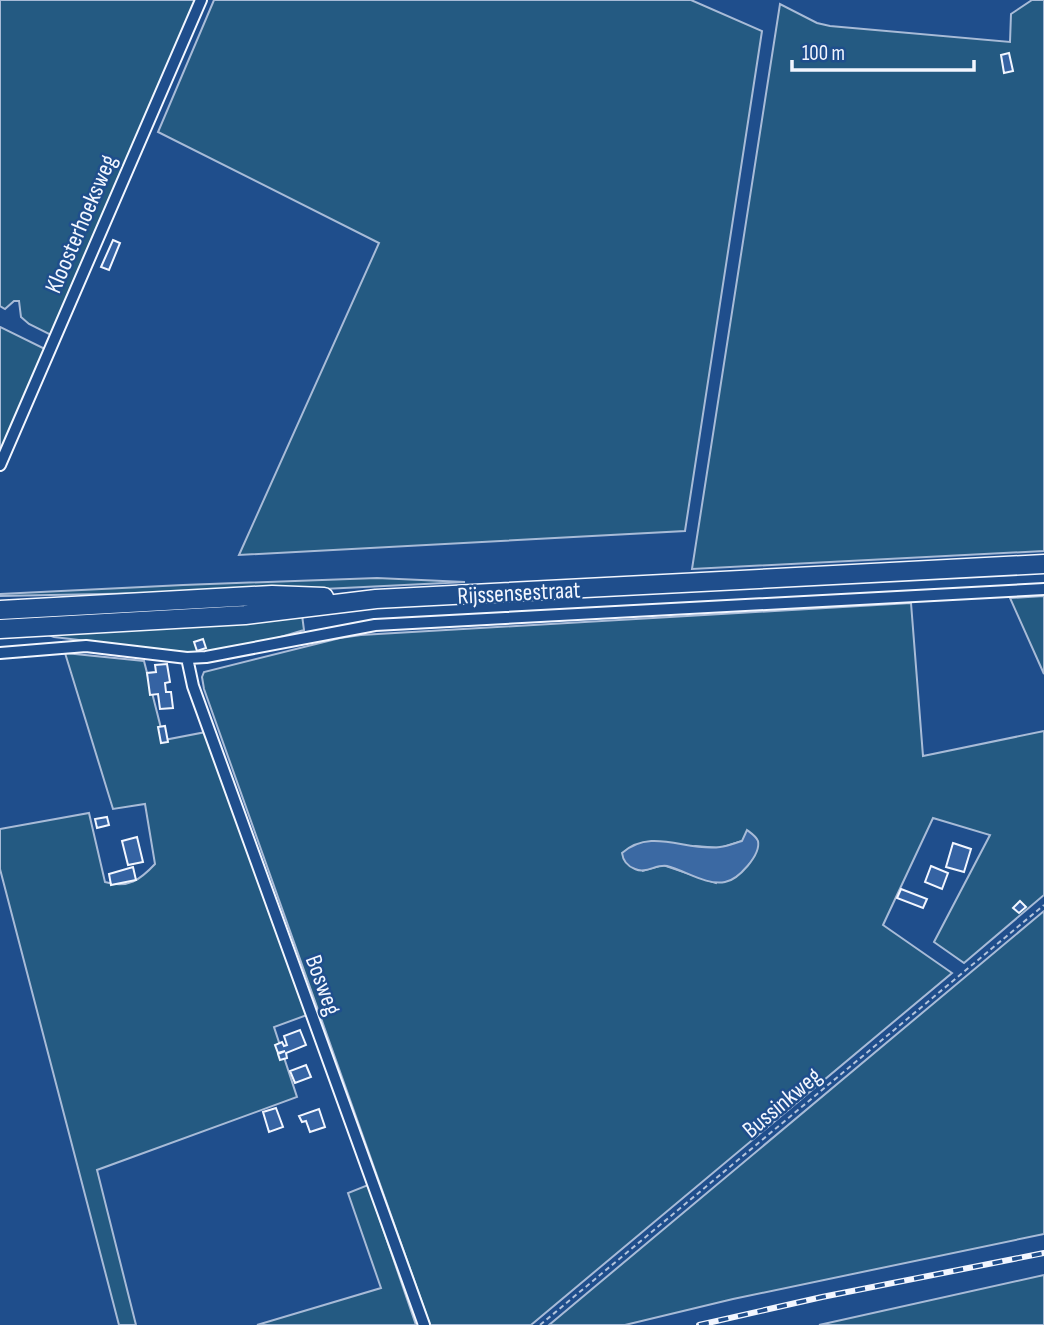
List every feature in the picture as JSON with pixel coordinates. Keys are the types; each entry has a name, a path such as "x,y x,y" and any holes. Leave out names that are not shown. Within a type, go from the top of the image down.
{"main road":[{"name":"Rijssensestraat","path":"0,629 245,615 376,599 1044,564"},
{"name":"Rijssensestraat","path":"0,610 272,595 376,599"}],"street":[{"name":"Kloosterhoeksweg","path":"0,465 201,0"},
{"name":"Rijssensestraat","path":"0,653 86,646 187,658 206,657 375,625 1044,589"},
{"name":"Bosweg","path":"187,658 193,686 424,1325"}],"path":[{"name":"Bussinkweg","path":"540,1325 1044,905"}],"shaded area":[{"path":"0,0 196,0 51,335 21,317 19,301 14,301 5,309 0,306"},
{"path":"214,0 691,0 762,31 685,531 239,555 379,243 158,132"},
{"path":"1032,0 1044,0 1044,551 692,569 780,4 817,23 830,26 1010,42 1011,14"},
{"path":"0,327 45,349 0,452"},
{"path":"377,578 465,582 303,590 0,596 183,585"},
{"path":"1044,596 1044,674 1010,598"},
{"path":"911,603 923,756 1044,731 1044,895 964,963 934,942 990,835 933,818 883,925 952,973 531,1325 430,1325 202,677 204,672 361,635","holes":["742,841 716,883 663,865 642,871 695,846 720,848"]},
{"path":"302,615 304,630 203,655 54,637 40,632"},
{"path":"65,653 144,661 164,740 206,732 307,1015 274,1027 297,1097 97,1170 136,1325 119,1325 0,869 0,829 89,813 105,882 133,882 155,864 145,804 113,809"},
{"path":"747,830 758,841 756,853 742,872 725,882 703,880 667,866 639,870 624,861 622,853 633,845 657,841 707,848 723,847 742,841"},
{"path":"1044,911 1044,1234 733,1299 625,1325 549,1325"},
{"path":"368,1185 416,1325 257,1325 381,1288 348,1193"},
{"path":"1044,1275 1044,1325 819,1325"}],"building":[{"path":"1009,53 1013,71 1004,73 1001,55"},
{"path":"113,240 120,243 109,270 101,267"},
{"path":"203,639 206,648 197,651 194,642"},
{"path":"167,664 170,682 165,683 166,692 171,692 173,708 160,709 158,694 150,695 147,673 156,672 155,665"},
{"path":"165,726 168,742 161,743 158,727"},
{"path":"107,817 109,825 97,828 95,819"},
{"path":"137,837 143,862 128,865 122,841"},
{"path":"953,843 971,849 964,872 946,867"},
{"path":"931,866 948,873 942,889 925,882"},
{"path":"133,867 136,880 111,885 109,874"},
{"path":"901,889 927,899 923,908 897,898"},
{"path":"1020,901 1026,907 1019,913 1013,908"},
{"path":"300,1030 306,1045 286,1053 287,1058 280,1060 278,1054 285,1051 278,1053 275,1045 282,1042 284,1046 287,1045 284,1036"},
{"path":"306,1065 311,1077 295,1083 290,1071"},
{"path":"276,1108 283,1127 269,1132 263,1112"},
{"path":"319,1109 325,1127 310,1132 306,1121 302,1122 299,1116"}],"railway":[{"path":"699,1325 822,1297 1044,1253"}]}
